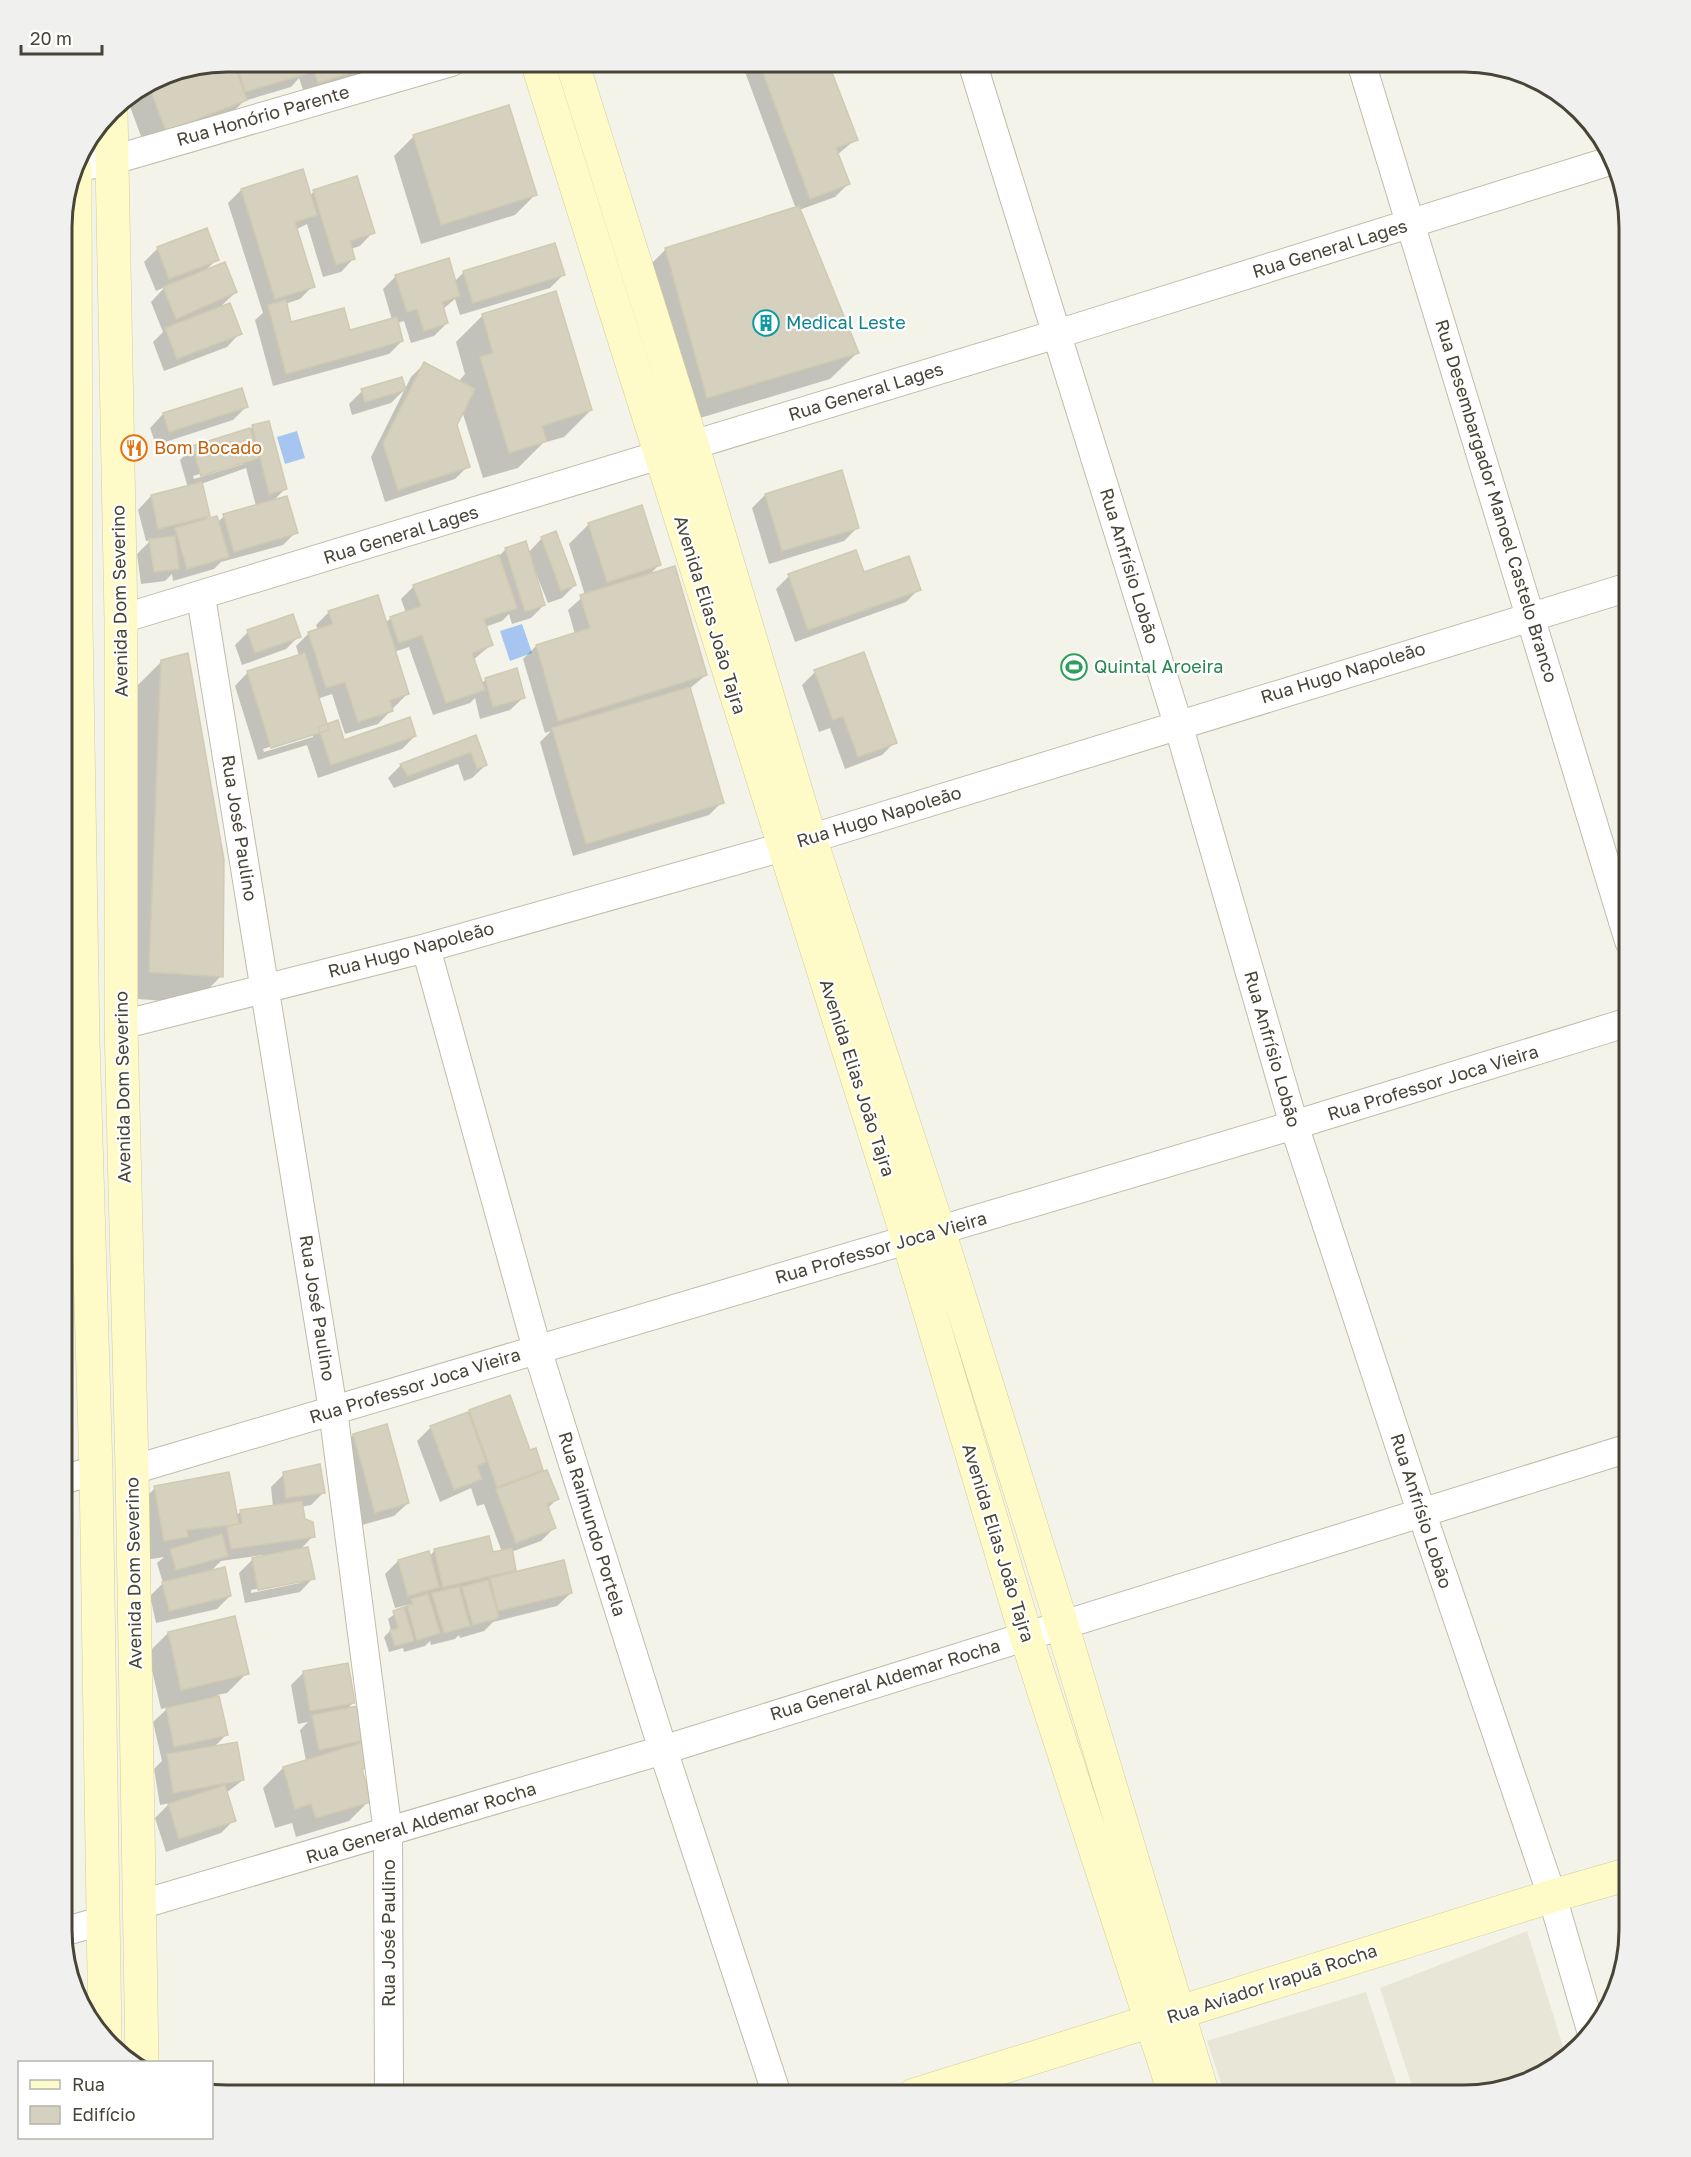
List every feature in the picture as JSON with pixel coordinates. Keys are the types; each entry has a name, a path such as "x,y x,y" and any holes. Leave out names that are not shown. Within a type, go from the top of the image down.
{"street":[{"name":"Rua Honório Parente","path":"84,166 113,160 417,72"},
{"name":"Avenida Elias João Tajra","path":"540,72 660,455 796,843 939,1231 1062,1625 1165,2018 1174,2085"},
{"name":"Avenida Elias João Tajra","path":"575,72 693,444 796,843 908,1239 1026,1636 1165,2018 1198,2085"},
{"name":"Rua Anfrísio Lobão","path":"975,72 1178,724 1294,1125 1421,1511 1552,1896 1589,2022"},
{"name":"Rua Desembargador Manoel Castelo Branco","path":"1364,72 1619,908"},
{"name":"Avenida Dom Severino","path":"112,123 121,619 121,1025 132,1470 142,2060"},
{"name":"Rua General Lages","path":"121,619 201,597 1057,334 1605,163"},
{"name":"Avenida Dom Severino","path":"72,396 75,200"},
{"name":"Rua Hugo Napoleão","path":"121,1025 426,948 796,843 1619,590"},
{"name":"Rua José Paulino","path":"201,597 333,1410 388,1833 389,2085"},
{"name":"Rua Raimundo Portela","path":"426,948 537,1349 663,1750 773,2085"},
{"name":"Rua Professor Joca Vieira","path":"132,1470 939,1231 1619,1026"},
{"name":"Avenida Dom Severino","path":"72,1043 96,1470 105,2025"},
{"name":"Rua General Aldemar Rocha","path":"139,1905 663,1750 1421,1511 1619,1451"},
{"path":"72,1477 96,1470"},
{"name":"Rua Aviador Irapuã Rocha","path":"949,2085 1619,1877"},
{"path":"72,1929 102,1921"}],"shaded area":[{"path":"1527,1931 1564,2049 1533,2069 1494,2082 1474,2085 1412,2085 1380,1988"},
{"path":"1366,1992 1397,2085 1222,2085 1207,2041"}],"water":[{"path":"297,431 305,458 285,464 277,437"},
{"path":"522,624 532,653 510,661 500,631"}],"building":[{"path":"237,72 247,100 166,131 151,92 177,80 197,75"},
{"path":"239,72 305,72 306,74 245,92"},
{"path":"314,72 352,72 318,83"},
{"path":"763,72 832,72 858,140 836,148 850,184 810,199"},
{"path":"509,105 537,195 441,225 413,135"},
{"path":"303,169 317,215 295,222 315,287 275,299 241,189"},
{"path":"357,176 375,233 350,241 355,259 336,265 313,190"},
{"name":"Medical Leste","path":"799,206 859,353 707,398 665,248"},
{"path":"207,228 219,260 169,279 157,247"},
{"path":"555,243 565,275 473,303 463,271"},
{"path":"449,258 460,296 442,302 448,323 424,331 417,309 407,312 395,275"},
{"path":"225,262 237,292 176,319 163,287"},
{"path":"556,291 592,410 542,426 547,441 509,453 480,357 493,353 482,314"},
{"path":"286,300 291,322 344,308 350,330 397,317 403,341 286,374 268,305"},
{"path":"230,303 242,334 177,359 165,328"},
{"path":"424,362 475,389 457,425 470,467 398,490 383,443"},
{"path":"402,377 406,390 365,402 361,389"},
{"path":"242,388 248,407 169,432 163,413"},
{"path":"269,421 287,489 269,494 252,425"},
{"path":"250,428 259,458 201,476 192,446"},
{"path":"842,470 859,528 782,551 765,494"},
{"path":"202,482 210,516 158,529 151,495"},
{"path":"287,496 298,533 234,552 223,514"},
{"path":"642,505 661,565 607,582 588,523"},
{"path":"217,516 229,557 187,569 175,528"},
{"path":"556,531 576,585 561,591 541,537"},
{"path":"175,536 179,569 154,572 149,539"},
{"path":"526,541 545,605 525,612 505,548"},
{"path":"856,550 864,572 909,556 921,590 808,630 788,574"},
{"path":"499,555 517,608 484,619 493,645 472,653 485,690 446,703 422,635 399,643 390,617 421,606 413,585"},
{"path":"675,566 707,675 558,721 536,645 590,628 580,595"},
{"path":"378,595 409,694 390,700 393,711 358,722 345,682 326,688 308,632 333,624 328,611"},
{"path":"293,614 301,637 255,653 247,630"},
{"path":"864,652 897,743 858,757 843,716 833,720 814,670"},
{"path":"188,653 224,860 223,977 149,972 161,660"},
{"path":"305,653 329,730 271,748 247,671"},
{"path":"517,668 525,698 493,707 485,678"},
{"path":"690,687 724,803 586,844 552,728"},
{"path":"410,717 416,736 331,765 318,727 338,720 344,740"},
{"path":"476,735 487,765 477,769 471,752 408,776 400,764"},
{"path":"510,1395 530,1450 536,1448 543,1470 497,1487 469,1410"},
{"path":"468,1412 486,1462 477,1466 482,1479 454,1490 430,1426"},
{"path":"387,1424 409,1503 375,1513 353,1434"},
{"path":"320,1464 325,1493 286,1498 283,1472"},
{"path":"547,1470 559,1499 547,1504 556,1528 516,1543 496,1489"},
{"path":"229,1472 239,1524 187,1530 188,1537 164,1541 154,1486"},
{"path":"302,1501 305,1519 313,1522 315,1537 231,1549 227,1527 242,1523 240,1510"},
{"path":"222,1534 228,1556 176,1570 170,1549"},
{"path":"489,1536 493,1552 512,1548 516,1570 443,1587 434,1549"},
{"path":"308,1547 315,1579 258,1590 252,1558"},
{"path":"429,1551 439,1587 408,1596 398,1560"},
{"path":"564,1560 572,1593 498,1611 490,1578"},
{"path":"225,1567 231,1596 169,1611 162,1582"},
{"path":"488,1580 499,1618 473,1625 462,1587"},
{"path":"459,1587 470,1626 444,1633 432,1593"},
{"path":"428,1594 440,1633 417,1640 407,1605 413,1604 411,1599"},
{"path":"404,1607 414,1641 395,1646 390,1630 398,1628 393,1611"},
{"path":"235,1616 249,1674 181,1690 168,1632"},
{"path":"348,1663 355,1703 310,1711 303,1671"},
{"path":"219,1696 228,1735 174,1747 166,1708"},
{"path":"358,1706 365,1740 319,1750 312,1715"},
{"path":"237,1742 244,1780 173,1793 167,1754"},
{"path":"361,1743 368,1767 362,1769 371,1802 316,1818 311,1804 295,1809 283,1767"},
{"path":"225,1785 236,1821 179,1839 168,1804"}],"place":[{"name":"Medical Leste","path":"766,323"},
{"name":"Bom Bocado","path":"134,448"},
{"name":"Quintal Aroeira","path":"1074,667"}]}
